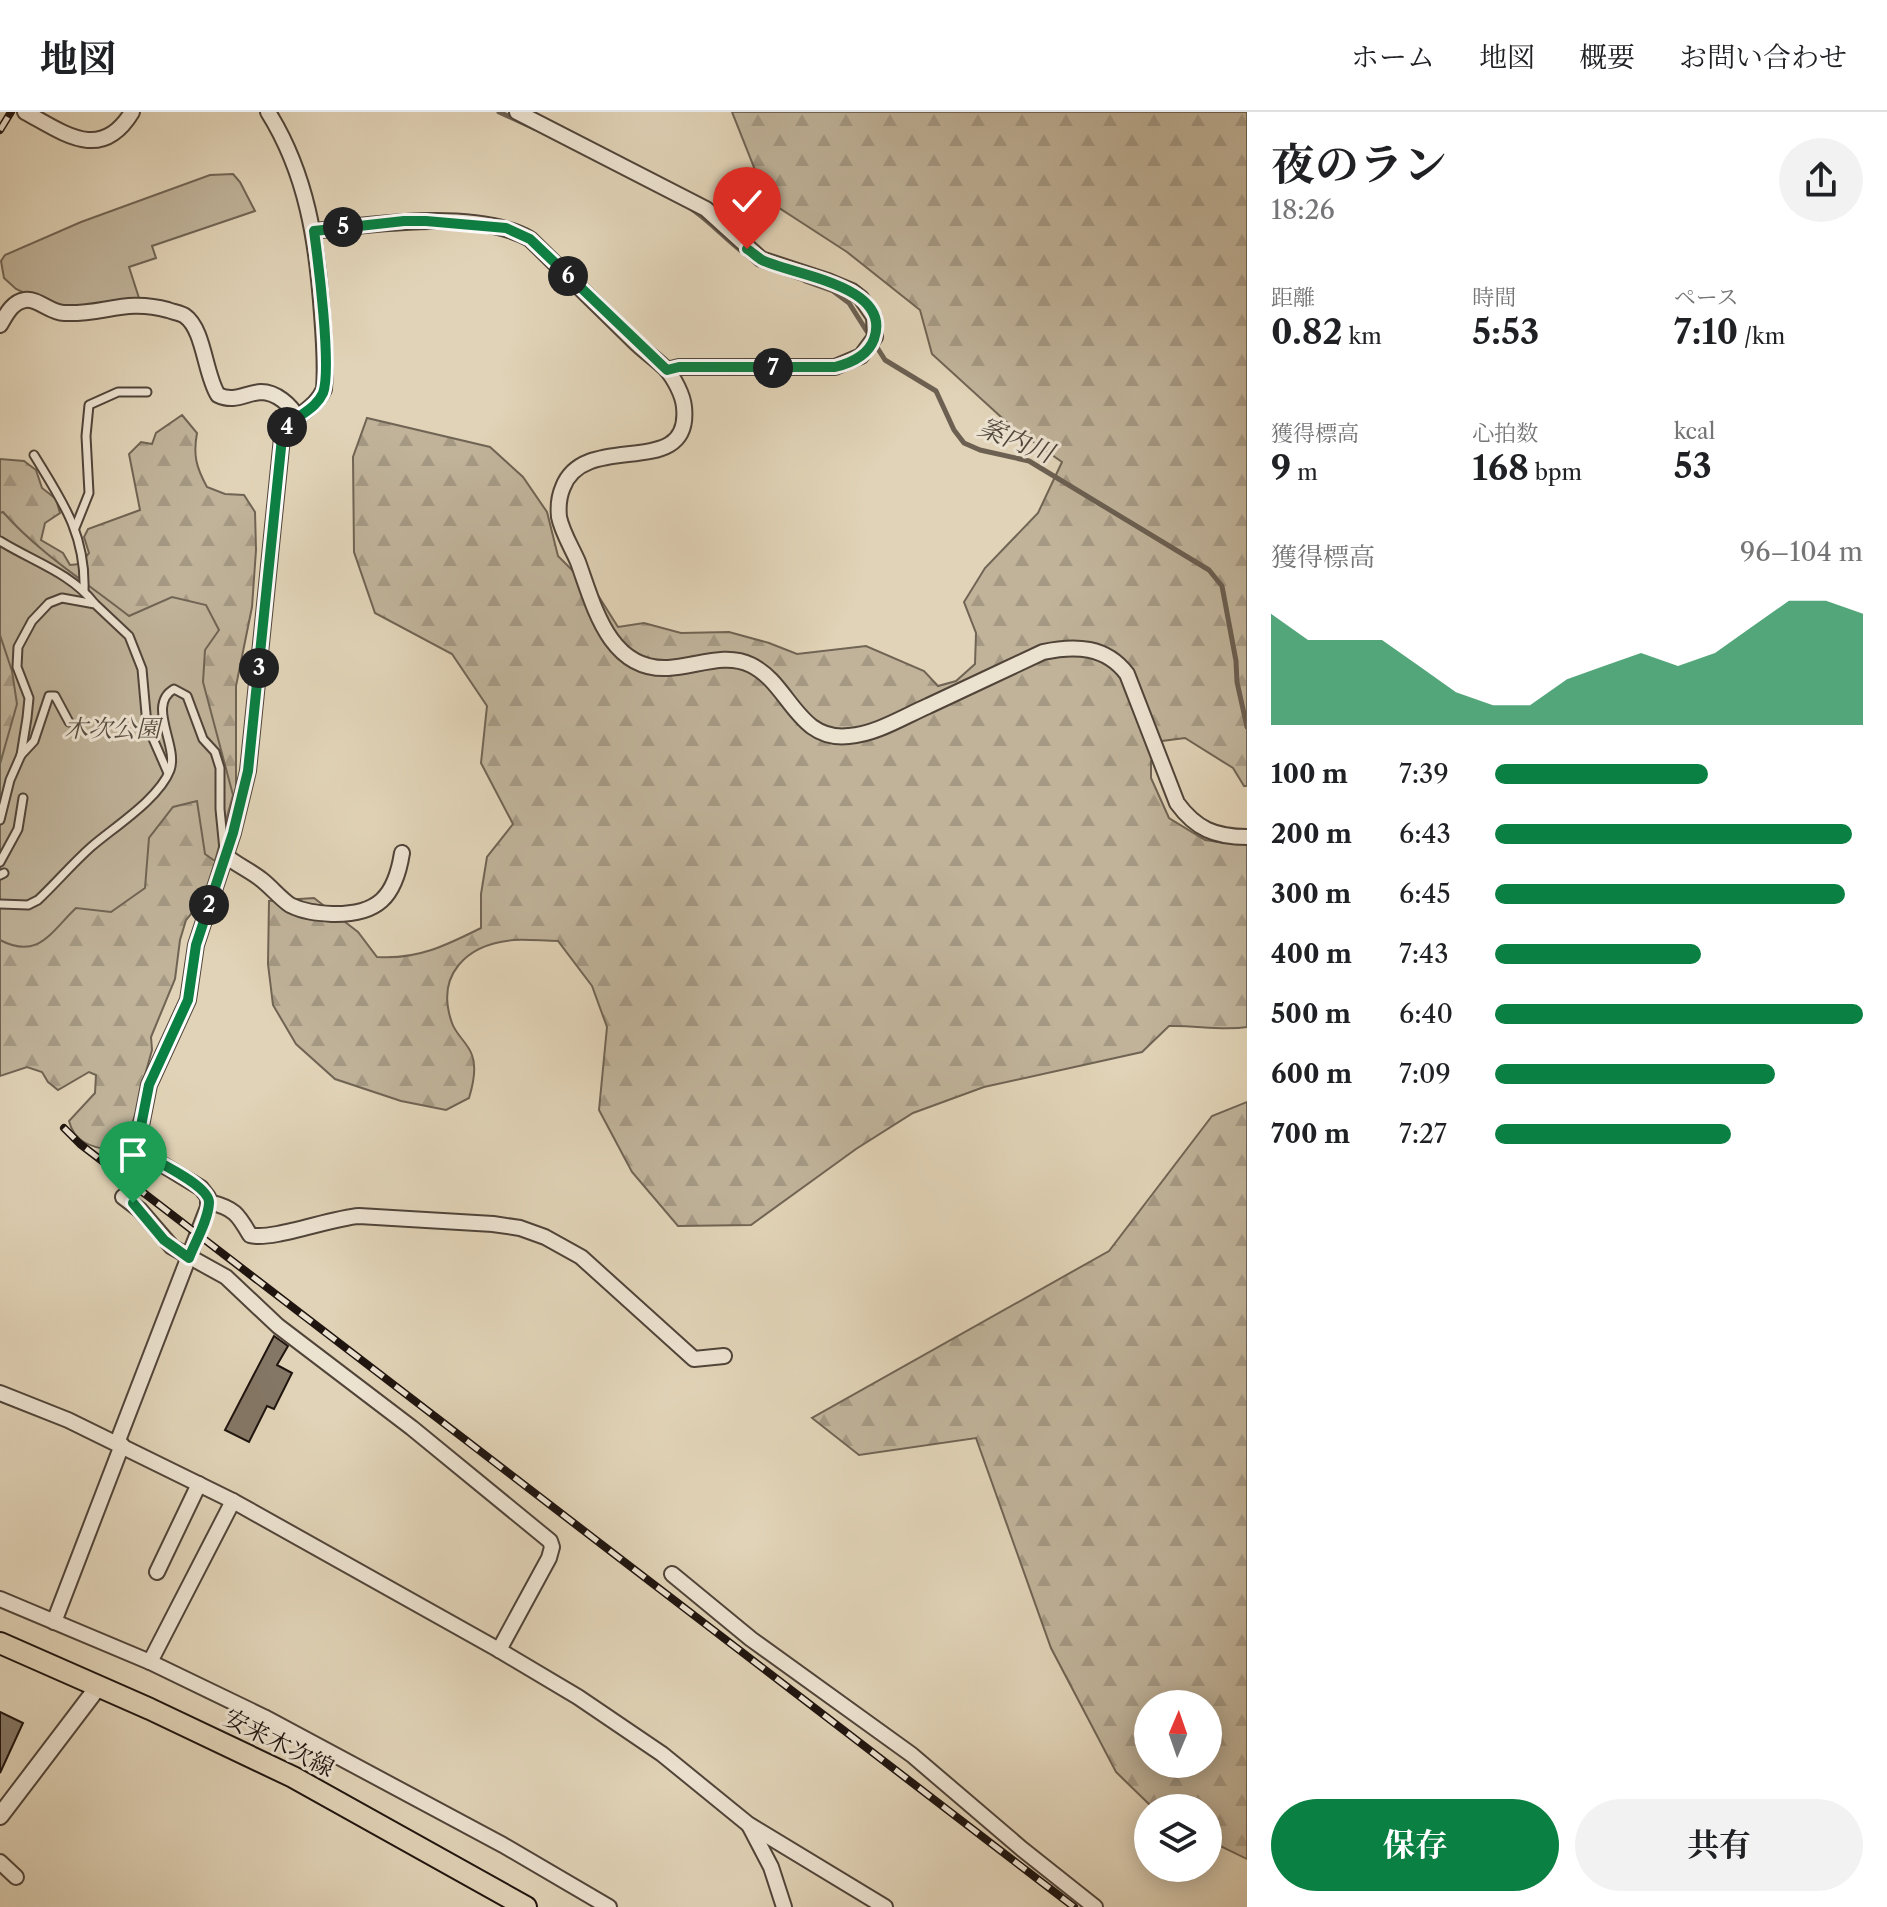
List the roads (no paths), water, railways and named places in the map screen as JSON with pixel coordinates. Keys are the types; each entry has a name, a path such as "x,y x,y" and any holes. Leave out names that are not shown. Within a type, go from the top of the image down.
{"main road":[{"name":"安来木次線","path":"0,1643 293,1777 526,1907"}],"street":[{"path":"25,112 73,138 87,141 100,140 112,134 132,112"},
{"path":"268,112 289,150 314,231 320,276 324,389 318,402 297,417 284,430 282,438 248,771 226,856 196,945 188,1000 149,1085 139,1145 144,1154 201,1188 209,1202 224,1206 240,1216 250,1235 255,1237 268,1237 337,1218 359,1216 520,1228 581,1257 694,1359 724,1356"},
{"path":"517,112 706,209 761,259 852,291 869,307 876,331 867,350 853,362 835,367 679,367 667,370"},
{"path":"314,231 404,221 494,226 518,232 530,239 667,370 684,404 683,422 676,438 659,450 594,458 581,464 564,483 559,497 559,518 595,609 610,640 625,656 641,664 665,669 710,660 736,660 749,664 777,687 805,724 830,736 847,737 890,723 1043,652 1062,648 1092,650 1117,661 1127,674 1177,803 1190,820 1209,832 1247,837"},
{"path":"0,325 11,307 30,299 55,313 76,314 127,304 151,306 184,315 193,325 218,395 240,398 263,392 282,399 297,417"},
{"path":"226,856 257,876 282,899 303,910 354,915 367,910 389,894 399,871 402,853"},
{"path":"123,1197 140,1210 164,1240 189,1258 226,1277 278,1326 412,1428 550,1541 549,1558 499,1650"},
{"path":"54,1622 209,1202"},
{"path":"0,1393 68,1420 233,1501 499,1650 578,1697 662,1754 748,1824 885,1907"},
{"path":"157,1572 199,1484"},
{"path":"150,1662 233,1501"},
{"path":"672,1574 775,1657 912,1755 1095,1907"},
{"path":"0,1599 150,1662 264,1717 503,1845 609,1907"},
{"path":"0,1816 98,1687"},
{"path":"748,1824 771,1867 784,1907"},
{"path":"0,1862 16,1877"}],"lane":[{"path":"75,528 89,493 86,436 89,405 118,392 147,392"},
{"path":"34,455 75,528 85,565 84,591"},
{"path":"0,541 47,569 63,574 117,622 133,643 142,669 147,725 168,773"},
{"path":"20,820 1,819 10,780 21,755 29,698 17,667 18,647 32,621 49,603 62,598 95,604"},
{"path":"0,904 28,905 38,900 91,847 132,815 168,773 172,756 163,701 170,691 177,689 187,696 203,739 218,759 221,834 226,856"},
{"path":"21,755 34,741 49,696 55,696 69,722"},
{"path":"0,862 20,820 23,798"}],"waterway":[{"name":"案内川","path":"499,112 534,128"},
{"name":"案内川","path":"689,207 755,261"},
{"name":"案内川","path":"805,281 833,291 849,303 885,360 936,391 954,430 964,443 980,450 1029,461 1209,570 1222,586 1247,727"}],"railway":[{"path":"0,130 11,112"},
{"path":"64,1128 80,1144 1074,1907"}],"park label":[{"name":"木次公園","path":"112,729"}]}
